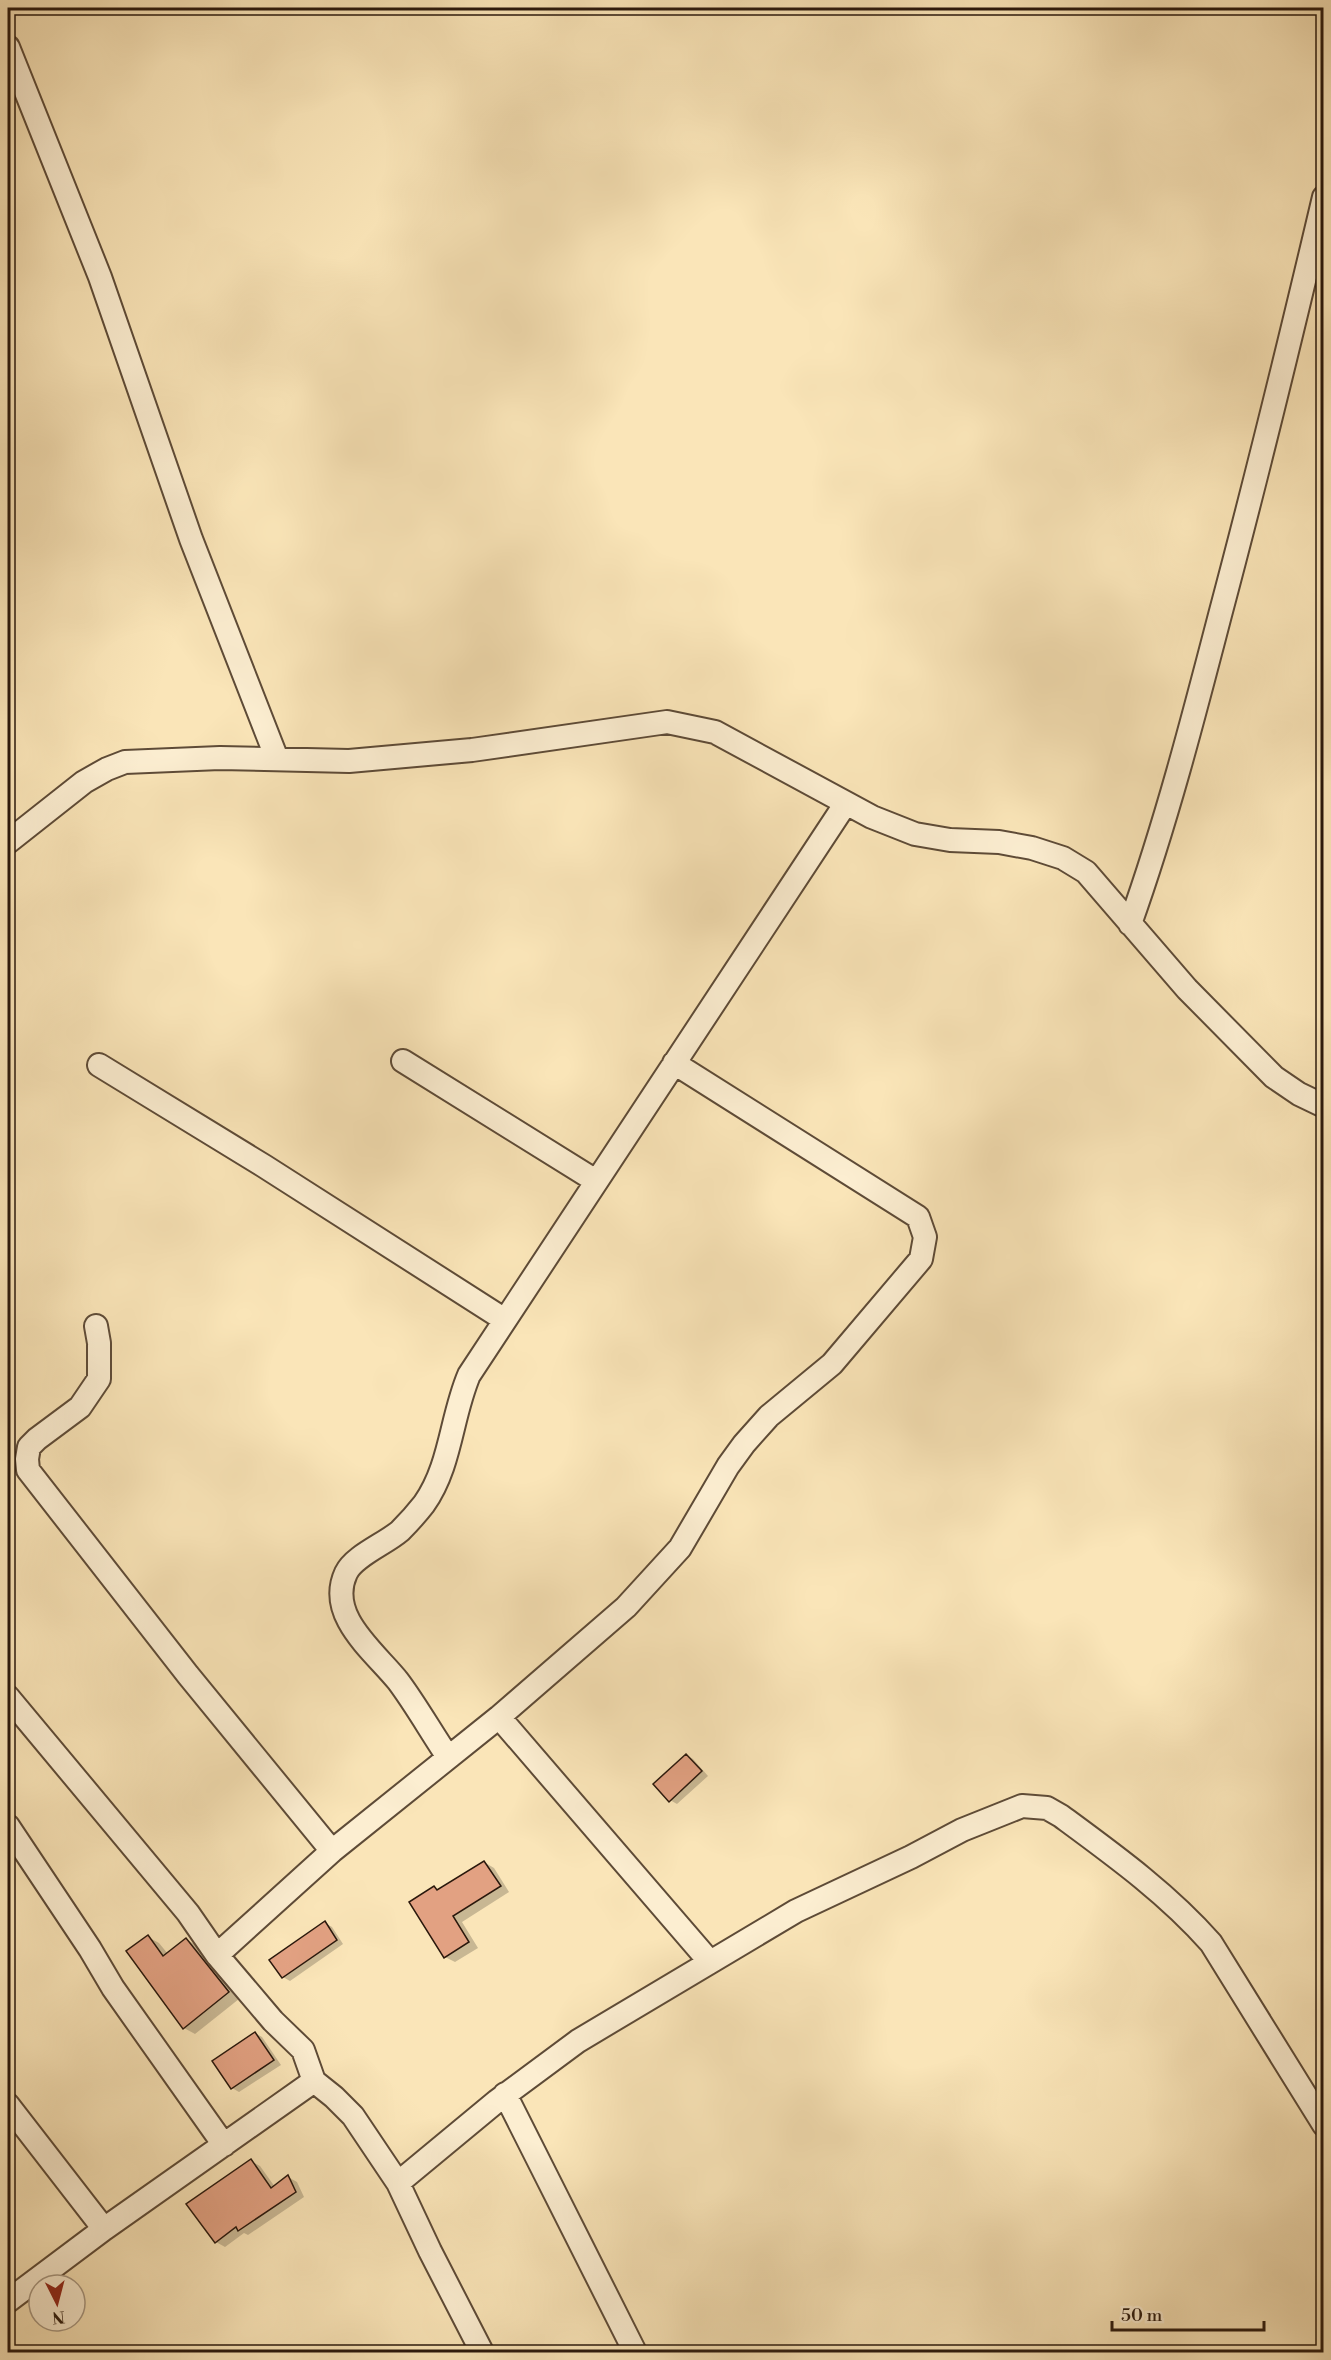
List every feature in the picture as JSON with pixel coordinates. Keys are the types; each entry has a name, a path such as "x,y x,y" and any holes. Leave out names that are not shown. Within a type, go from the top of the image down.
{"street":[{"path":"8,46 100,277 190,539 277,759"},
{"path":"1130,924 1157,849 1187,741 1277,394 1323,197"},
{"path":"8,842 84,782 125,762 220,758 349,761 472,750 667,722 715,732 872,817 915,834 950,840 999,842 1032,848 1063,858 1086,872 1187,990 1274,1077 1299,1094 1323,1106"},
{"path":"448,1757 398,1681 356,1633 343,1605 342,1586 346,1571 399,1531 425,1503 443,1464 453,1433 459,1398 465,1383 846,803"},
{"path":"403,1061 596,1181"},
{"path":"217,1955 332,1851 499,1717 626,1607 680,1548 728,1466 744,1444 769,1416 832,1364 921,1259 925,1237 918,1217 674,1063"},
{"path":"99,1065 264,1166 505,1320"},
{"path":"96,1326 99,1343 99,1379 80,1407 37,1438 29,1448 28,1470 188,1675 332,1851"},
{"path":"8,1697 188,1913 217,1955 273,2021 303,2050 314,2081 353,2116 398,2183 482,2352"},
{"path":"499,1717 710,1962"},
{"path":"398,2183 505,2094 578,2040 796,1911 911,1857 962,1830 1022,1806 1047,1808 1061,1816 1164,1896 1192,1922 1211,1943 1323,2125"},
{"path":"8,1826 90,1949 113,1988 224,2145"},
{"path":"8,2301 104,2229 314,2081"},
{"path":"505,2094 635,2352"},
{"path":"11,2117 104,2229"}],"building":[{"path":"686,1754 702,1771 669,1802 653,1784"},
{"path":"484,1861 501,1886 453,1916 469,1942 444,1958 409,1902 434,1886 437,1890"},
{"path":"325,1921 337,1940 282,1978 269,1960"},
{"path":"148,1935 163,1956 186,1938 229,1992 183,2029 126,1951"},
{"path":"255,2032 274,2060 231,2089 212,2061"},
{"path":"251,2159 271,2188 288,2175 296,2192 238,2231 236,2227 215,2243 186,2204"}]}
